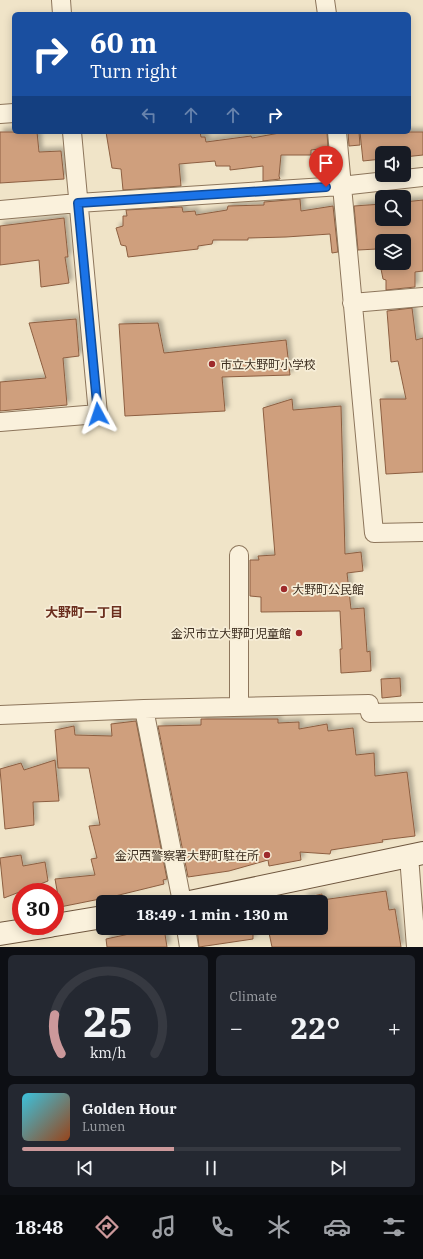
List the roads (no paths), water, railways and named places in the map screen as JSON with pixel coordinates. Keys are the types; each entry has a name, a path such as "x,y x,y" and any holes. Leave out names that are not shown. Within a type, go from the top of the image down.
{"street":[{"path":"61,0 62,12"},
{"path":"325,0 327,12"},
{"path":"0,114 12,113"},
{"path":"0,422 98,414 72,134"},
{"path":"337,134 374,533 423,532"},
{"path":"0,210 78,203 341,186 423,177"},
{"path":"352,303 423,297"},
{"path":"239,555 239,706"},
{"path":"0,715 239,706 369,704 370,713 423,712"},
{"path":"144,709 181,895"},
{"path":"224,895 416,855 416,947"},
{"path":"64,924 96,918"},
{"path":"0,934 12,932"},
{"path":"187,935 189,947"}],"place":[{"name":"市立大野町小学校","path":"212,364"},
{"name":"大野町公民館","path":"284,589"},
{"name":"金沢市立大野町児童館","path":"299,633"},
{"name":"金沢西警察署大野町駐在所","path":"267,855"}],"district":[{"name":"大野町一丁目","path":"84,612"}]}
